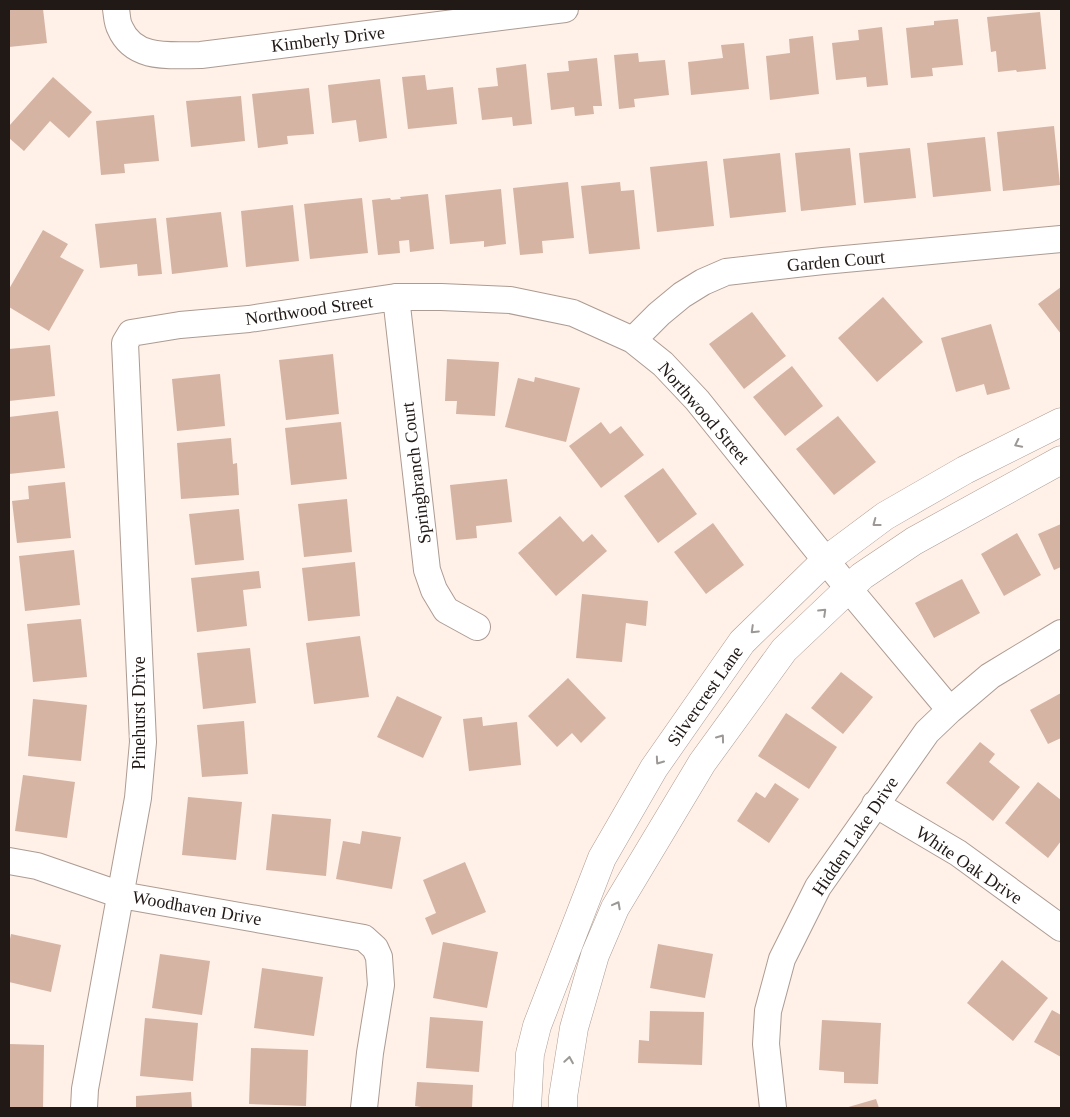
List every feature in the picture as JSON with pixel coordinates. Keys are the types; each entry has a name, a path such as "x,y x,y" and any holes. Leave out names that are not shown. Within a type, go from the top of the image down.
{"street":[{"name":"Kimberly Drive","path":"116,9 120,28 127,40 142,52 156,55 201,55 405,19 565,9"},
{"name":"Garden Court","path":"633,340 682,294 726,272 1061,239"},
{"name":"Northwood Street","path":"126,343 131,333 180,325 249,319 396,297 510,300 573,313 633,340 663,364 697,400 848,588 950,710"},
{"name":"Springbranch Court","path":"396,297 427,570 434,590 446,610 476,627"},
{"name":"Pinehurst Drive","path":"84,1108 85,1090 138,798 143,742 126,343"},
{"name":"Silvercrest Lane","path":"527,1108 530,1054 537,1026 602,858 654,768 742,642 826,560 885,516 965,470 1061,422"},
{"name":"Silvercrest Lane","path":"563,1108 574,1028 595,955 615,908 702,763 784,650 862,576 914,541 1061,460"},
{"name":"Hidden Lake Drive","path":"773,1108 766,1044 768,1011 782,958 818,888 927,732 990,676 1061,632"},
{"name":"White Oak Drive","path":"875,804 958,853 1061,928"},
{"name":"Woodhaven Drive","path":"9,861 37,866 121,894 364,938 375,948 379,957 382,985 370,1053 364,1108"}],"building":[{"path":"9,9 43,9 47,43 9,47"},
{"path":"1040,12 1046,69 998,72 996,51 991,52 987,17"},
{"path":"958,19 963,65 932,68 933,76 911,78 906,28 934,25 934,21"},
{"path":"882,27 888,85 867,87 866,77 836,80 832,43 859,40 858,30"},
{"path":"813,36 819,94 770,100 766,56 790,53 789,39"},
{"path":"744,43 749,89 691,95 688,62 723,58 721,45"},
{"path":"638,53 639,62 665,60 669,95 634,99 635,107 619,109 614,55"},
{"path":"597,58 602,106 593,106 594,114 575,116 574,107 551,110 547,73 569,71 568,61"},
{"path":"526,64 532,124 513,126 512,117 482,120 478,88 498,86 496,68"},
{"path":"425,75 427,90 453,87 457,124 408,129 402,77"},
{"path":"53,77 92,112 69,138 50,121 24,151 9,138 9,126"},
{"path":"380,79 387,138 359,142 356,120 332,123 328,85"},
{"path":"309,88 314,134 287,136 288,144 258,148 252,94"},
{"path":"241,96 245,141 191,147 186,101"},
{"path":"154,115 159,161 124,164 125,173 101,175 96,121"},
{"path":"1054,126 1060,185 1003,191 997,132"},
{"path":"985,137 991,191 933,197 927,143"},
{"path":"850,148 856,205 801,211 795,153"},
{"path":"910,148 916,198 864,203 859,153"},
{"path":"780,153 786,212 730,218 723,159"},
{"path":"707,161 714,226 657,232 650,167"},
{"path":"568,182 574,238 542,241 543,253 520,255 513,188"},
{"path":"620,182 621,191 634,190 640,249 589,254 581,186"},
{"path":"501,189 506,244 484,247 484,241 450,244 445,195"},
{"path":"428,194 434,249 410,252 409,240 399,241 400,253 378,255 372,200 401,199 400,197"},
{"path":"362,198 368,253 310,259 304,204"},
{"path":"293,205 299,261 246,267 241,211"},
{"path":"221,212 228,267 172,274 166,218"},
{"path":"156,218 162,274 138,276 137,264 100,268 95,224"},
{"path":"43,230 68,244 60,257 84,270 49,331 9,307 9,289"},
{"path":"1061,287 1061,334 1038,304"},
{"path":"883,297 923,342 877,382 838,338"},
{"path":"752,312 786,356 744,389 709,344"},
{"path":"991,324 1010,389 987,395 984,384 956,392 941,338"},
{"path":"50,345 55,396 9,401 9,349"},
{"path":"333,354 339,414 286,420 279,360"},
{"path":"447,359 499,362 495,416 456,414 457,401 445,401"},
{"path":"792,366 823,406 785,436 753,397"},
{"path":"220,374 225,426 177,431 172,379"},
{"path":"535,377 580,388 566,442 505,427 518,378 534,382"},
{"path":"58,411 65,468 9,474 9,417"},
{"path":"838,416 876,462 834,495 796,449"},
{"path":"341,422 347,479 291,485 285,428"},
{"path":"601,422 610,434 621,426 644,455 601,488 569,446"},
{"path":"231,438 233,464 237,463 239,495 181,499 177,443"},
{"path":"663,468 697,514 658,543 624,496"},
{"path":"507,479 512,522 476,526 477,538 456,540 450,485"},
{"path":"65,482 71,538 17,543 12,501 29,499 28,486"},
{"path":"347,499 352,552 304,557 298,504"},
{"path":"239,509 244,560 195,565 189,514"},
{"path":"560,516 583,542 592,534 607,551 556,596 518,553"},
{"path":"713,523 744,565 706,594 674,552"},
{"path":"1061,524 1061,567 1054,570 1038,534"},
{"path":"1017,533 1041,575 1004,596 981,554"},
{"path":"74,550 80,605 25,611 19,556"},
{"path":"355,562 360,616 308,621 302,568"},
{"path":"259,571 261,588 243,590 247,626 197,632 191,578"},
{"path":"962,579 980,613 934,638 915,603"},
{"path":"582,594 648,601 646,626 626,623 622,662 576,658"},
{"path":"81,619 87,677 33,682 27,624"},
{"path":"360,636 369,697 314,704 306,643"},
{"path":"250,648 256,703 203,709 197,653"},
{"path":"841,672 873,697 843,734 811,708"},
{"path":"568,678 606,718 581,743 572,733 557,747 528,716"},
{"path":"1061,693 1061,738 1048,744 1030,710"},
{"path":"397,696 442,717 423,758 377,737"},
{"path":"33,699 87,705 81,761 28,756"},
{"path":"786,713 837,747 809,789 758,756"},
{"path":"482,717 483,726 517,722 521,765 469,771 463,719"},
{"path":"244,721 248,774 202,777 197,725"},
{"path":"980,742 995,754 989,762 1020,787 993,821 946,783"},
{"path":"23,775 75,782 67,838 15,831"},
{"path":"1038,782 1061,800 1061,841 1048,858 1005,823"},
{"path":"775,783 799,799 769,843 737,821 756,792 765,798"},
{"path":"188,797 242,802 236,860 182,855"},
{"path":"272,814 331,819 326,876 266,870"},
{"path":"362,831 401,837 392,889 336,879 343,841 360,844"},
{"path":"465,862 486,912 432,935 425,918 436,913 423,880"},
{"path":"11,934 61,945 51,992 9,982 9,944"},
{"path":"443,942 498,952 487,1008 433,998"},
{"path":"658,944 713,954 705,998 650,988"},
{"path":"160,954 210,961 202,1015 152,1008"},
{"path":"1002,960 1048,998 1013,1041 967,1003"},
{"path":"262,968 323,977 314,1036 254,1028"},
{"path":"1052,1010 1061,1015 1061,1057 1034,1042"},
{"path":"650,1011 704,1012 702,1065 638,1063 639,1040 649,1041"},
{"path":"430,1017 483,1021 479,1072 426,1068"},
{"path":"145,1018 198,1023 193,1081 140,1076"},
{"path":"822,1020 881,1023 878,1084 844,1083 844,1072 819,1070"},
{"path":"9,1044 44,1045 43,1108 9,1108"},
{"path":"251,1048 308,1050 306,1106 249,1104"},
{"path":"417,1082 473,1085 472,1108 427,1108 415,1106"},
{"path":"191,1092 192,1108 136,1108 136,1096"},
{"path":"876,1099 879,1108 845,1108"}]}
